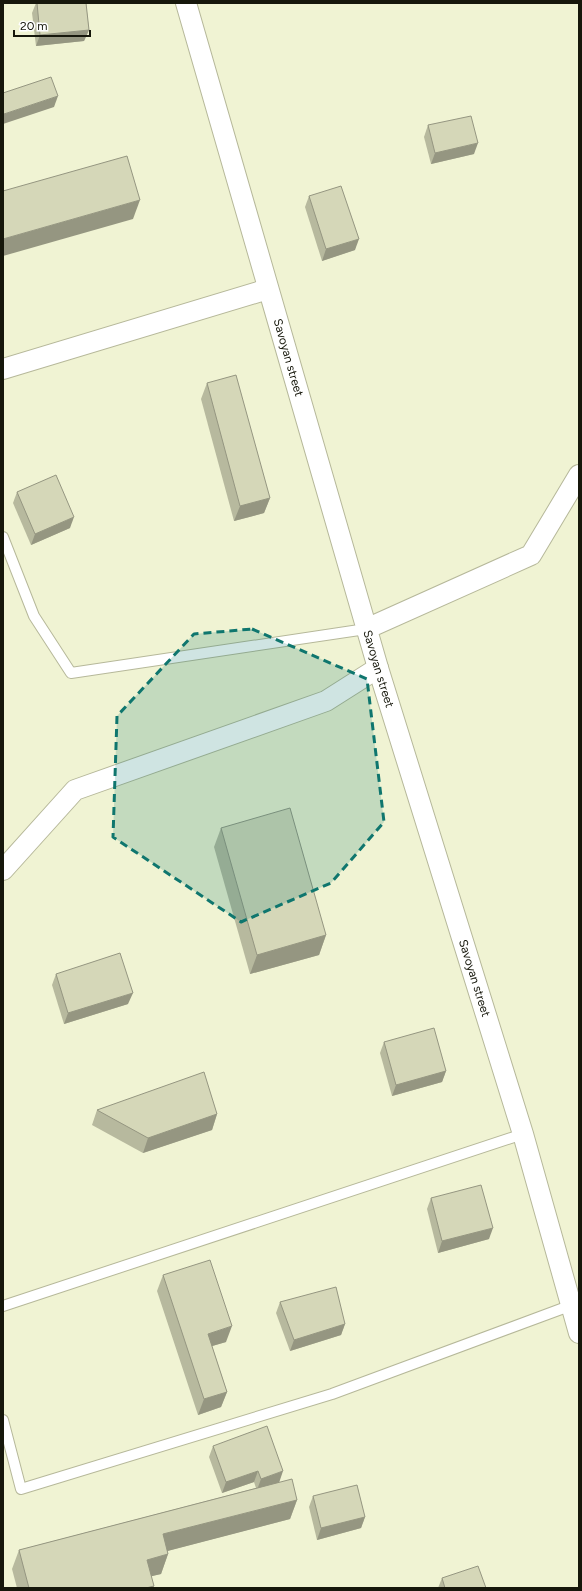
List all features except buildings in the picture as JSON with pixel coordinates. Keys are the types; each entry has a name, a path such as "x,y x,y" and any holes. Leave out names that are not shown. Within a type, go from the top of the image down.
{"street":[{"name":"Savoyan street","path":"186,3 366,629 523,1134 579,1333"},
{"path":"3,369 268,289"},
{"path":"366,629 530,555 579,475"},
{"path":"3,870 75,790 326,701 378,668"}],"lane":[{"path":"3,537 34,616 71,672 366,629"},
{"path":"3,1306 523,1134"},
{"path":"3,1420 21,1489 332,1394 572,1305"}],"highlighted area":[{"path":"252,629 367,679 384,822 331,883 241,922 113,837 117,716 194,634"}]}
